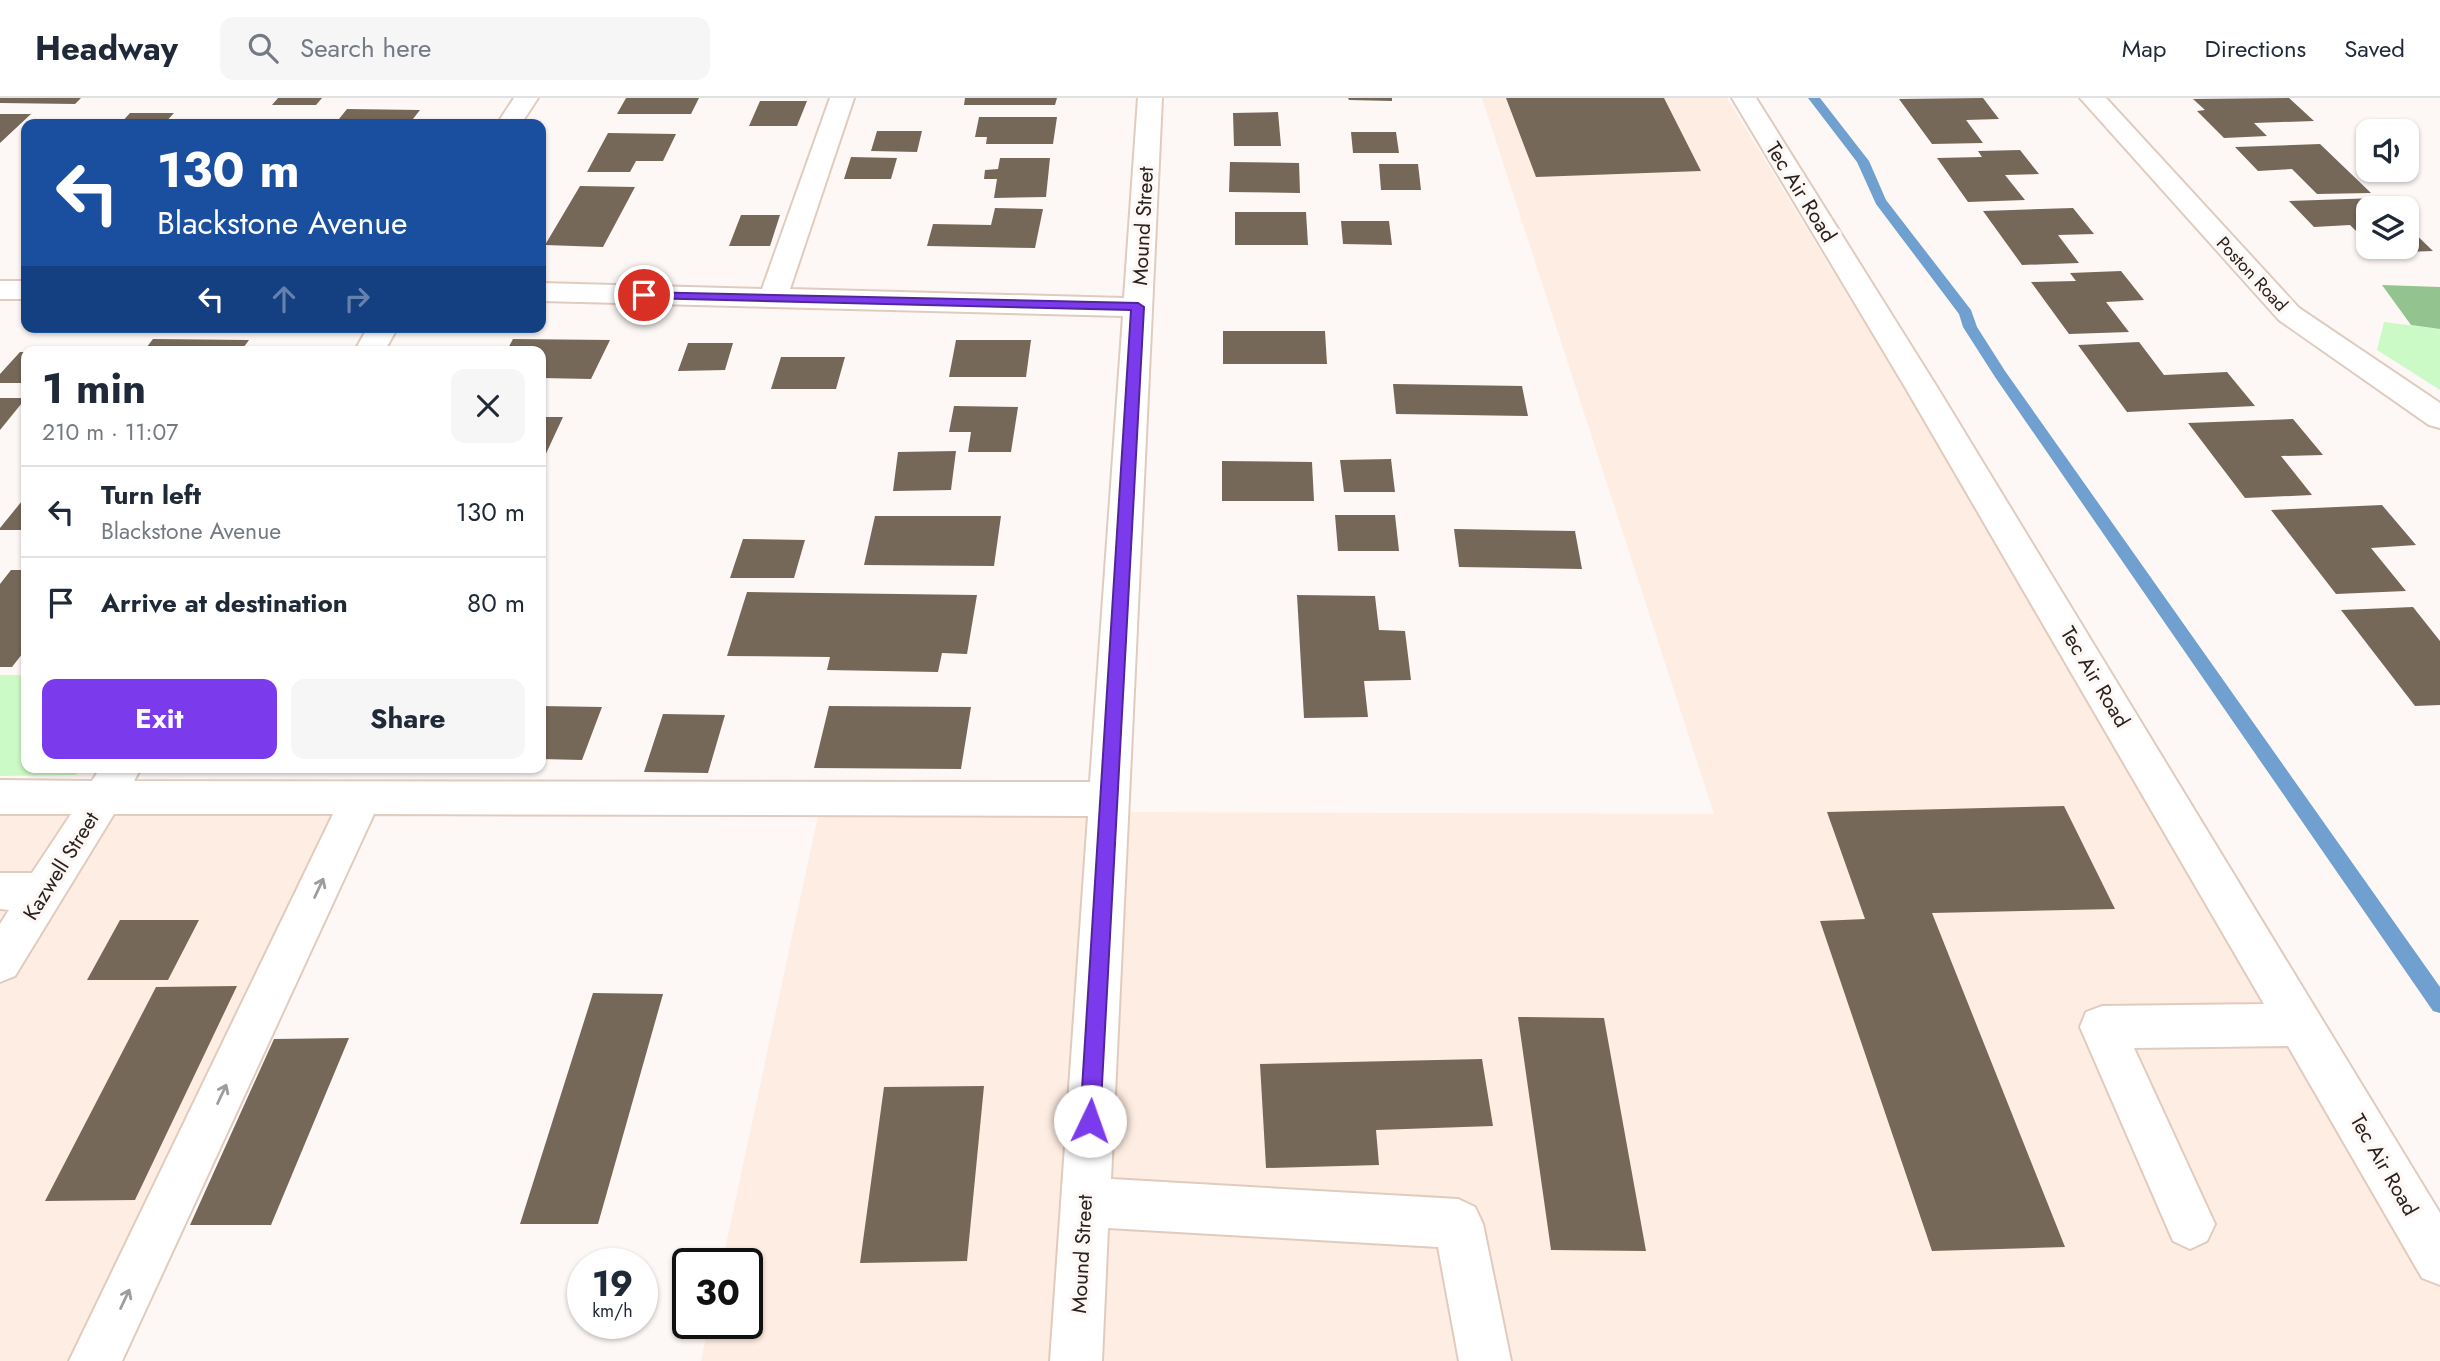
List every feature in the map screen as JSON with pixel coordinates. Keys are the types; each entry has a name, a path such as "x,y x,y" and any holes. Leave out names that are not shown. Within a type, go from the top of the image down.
{"street":[{"path":"512,119 526,98"},
{"path":"773,298 842,98"},
{"name":"Mound Street","path":"1076,1361 1150,98"},
{"name":"Tec Air Road","path":"1744,98 1921,387 2440,1260"},
{"name":"Poston Road","path":"2092,98 2289,314 2440,418"},
{"path":"0,290 21,290"},
{"path":"546,292 1138,307"},
{"path":"0,797 113,782 362,796 1109,799"},
{"name":"Kazwell Street","path":"0,962 113,782"},
{"path":"96,1361 362,796"},
{"path":"0,891 46,892"},
{"path":"2190,1224 2102,1027 2301,1025"},
{"path":"1085,1202 1458,1224 1485,1361"}],"shaded area":[{"path":"1482,98 1727,98 2440,1266 2440,1361 701,1361 706,1339 763,1339 763,1248 725,1248 819,811 1714,814"},
{"path":"0,809 367,812 117,1361 0,1361"}],"green space":[{"path":"2382,285 2440,287 2440,329 2411,325"},
{"path":"2384,322 2440,329 2440,390 2377,350"},
{"path":"0,675 21,675 21,773 77,773 0,776"}],"building":[{"path":"0,98 81,98 75,104 0,103"},
{"path":"278,98 322,98 316,105 272,105"},
{"path":"626,98 699,98 691,114 617,114"},
{"path":"965,98 1057,98 1055,105 964,105"},
{"path":"1348,98 1392,98 1392,101 1349,100"},
{"path":"1506,98 1664,98 1701,171 1536,177"},
{"path":"1983,98 1999,119 1966,120 1983,143 1932,144 1899,99"},
{"path":"2289,98 2314,121 2254,123 2267,136 2224,138 2197,111 2205,110 2193,99"},
{"path":"760,101 807,101 797,126 749,126"},
{"path":"347,109 420,110 413,119 339,119"},
{"path":"1278,112 1281,146 1234,146 1233,113"},
{"path":"130,113 174,113 169,119 125,119"},
{"path":"0,114 31,114 21,119 21,123 0,143"},
{"path":"979,117 1057,117 1053,144 986,144 987,137 975,137"},
{"path":"877,131 922,131 917,152 871,151"},
{"path":"1351,132 1396,132 1399,153 1353,153"},
{"path":"608,133 676,134 663,161 636,161 630,172 587,172"},
{"path":"2320,144 2356,179 2356,182 2371,193 2317,194 2292,169 2258,171 2235,147"},
{"path":"2020,150 2039,174 2005,175 2025,200 1968,202 1937,158 1982,157 1978,151"},
{"path":"851,157 897,158 891,179 844,179"},
{"path":"1000,158 1050,158 1046,197 994,198 997,179 984,179 985,170 998,169"},
{"path":"1230,162 1299,163 1300,193 1229,192"},
{"path":"1379,164 1418,164 1421,190 1381,190"},
{"path":"580,186 635,187 603,247 546,243"},
{"path":"2356,199 2356,231 2350,225 2314,227 2289,201"},
{"path":"995,208 1043,209 1035,248 927,246 933,224 991,225"},
{"path":"2073,208 2094,234 2058,235 2079,263 2022,265 1983,211"},
{"path":"1235,212 1306,212 1308,245 1235,245"},
{"path":"741,215 780,215 770,246 729,246"},
{"path":"1341,221 1389,221 1392,245 1343,244"},
{"path":"2419,238 2433,251 2419,252"},
{"path":"2121,271 2144,300 2106,302 2129,332 2069,334 2031,282 2076,281 2070,273"},
{"path":"1223,331 1325,331 1327,364 1223,364"},
{"path":"153,339 249,340 244,346 148,346"},
{"path":"513,339 610,340 591,379 546,378 546,346 509,346"},
{"path":"956,340 1031,340 1026,377 949,377"},
{"path":"2139,342 2164,375 2227,372 2255,406 2127,412 2078,345"},
{"path":"688,343 733,343 725,370 678,371"},
{"path":"21,352 21,383 0,383 0,374"},
{"path":"781,357 845,357 836,389 771,389"},
{"path":"1393,384 1522,386 1528,416 1396,414"},
{"path":"0,398 21,398 21,404 0,430"},
{"path":"954,406 1018,407 1011,452 968,452 971,432 949,432"},
{"path":"546,417 563,417 546,454"},
{"path":"2293,419 2323,455 2281,456 2312,495 2245,498 2188,423"},
{"path":"956,451 951,490 893,491 898,452"},
{"path":"1391,459 1395,492 1344,492 1340,460"},
{"path":"1222,461 1312,462 1314,501 1222,501"},
{"path":"21,502 21,530 0,528"},
{"path":"2382,505 2416,545 2371,548 2406,591 2336,594 2271,510"},
{"path":"1335,515 1395,515 1399,551 1338,551"},
{"path":"875,516 1001,516 994,566 864,565"},
{"path":"1454,529 1575,531 1582,569 1459,567"},
{"path":"743,539 805,540 794,578 730,578"},
{"path":"11,570 21,570 21,655 12,667 0,667 0,584"},
{"path":"747,592 977,595 967,654 942,653 938,672 827,670 830,657 727,656"},
{"path":"1297,595 1375,596 1379,630 1405,631 1411,680 1364,681 1368,717 1304,718"},
{"path":"2413,607 2440,641 2440,705 2415,706 2341,610"},
{"path":"546,706 602,707 582,760 546,759"},
{"path":"829,706 971,707 961,769 814,768"},
{"path":"663,714 725,715 708,773 644,772"},
{"path":"2064,806 2115,909 1932,913 2065,1247 1932,1251 1820,921 1865,919 1827,812"},
{"path":"120,920 199,920 168,980 87,980"},
{"path":"237,986 135,1200 45,1201 156,987"},
{"path":"593,993 663,994 598,1224 520,1224"},
{"path":"1518,1017 1604,1018 1646,1251 1551,1250"},
{"path":"349,1038 271,1225 190,1225 274,1039"},
{"path":"1482,1059 1493,1126 1376,1130 1379,1165 1266,1168 1260,1064"},
{"path":"984,1086 967,1261 860,1263 884,1087"}],"waterway":[{"path":"1814,98 1863,161 1880,201 1966,313 1970,327 2000,374 2440,1004"}],"route":[{"path":"644,295 1138,307 1090,1121"}]}
